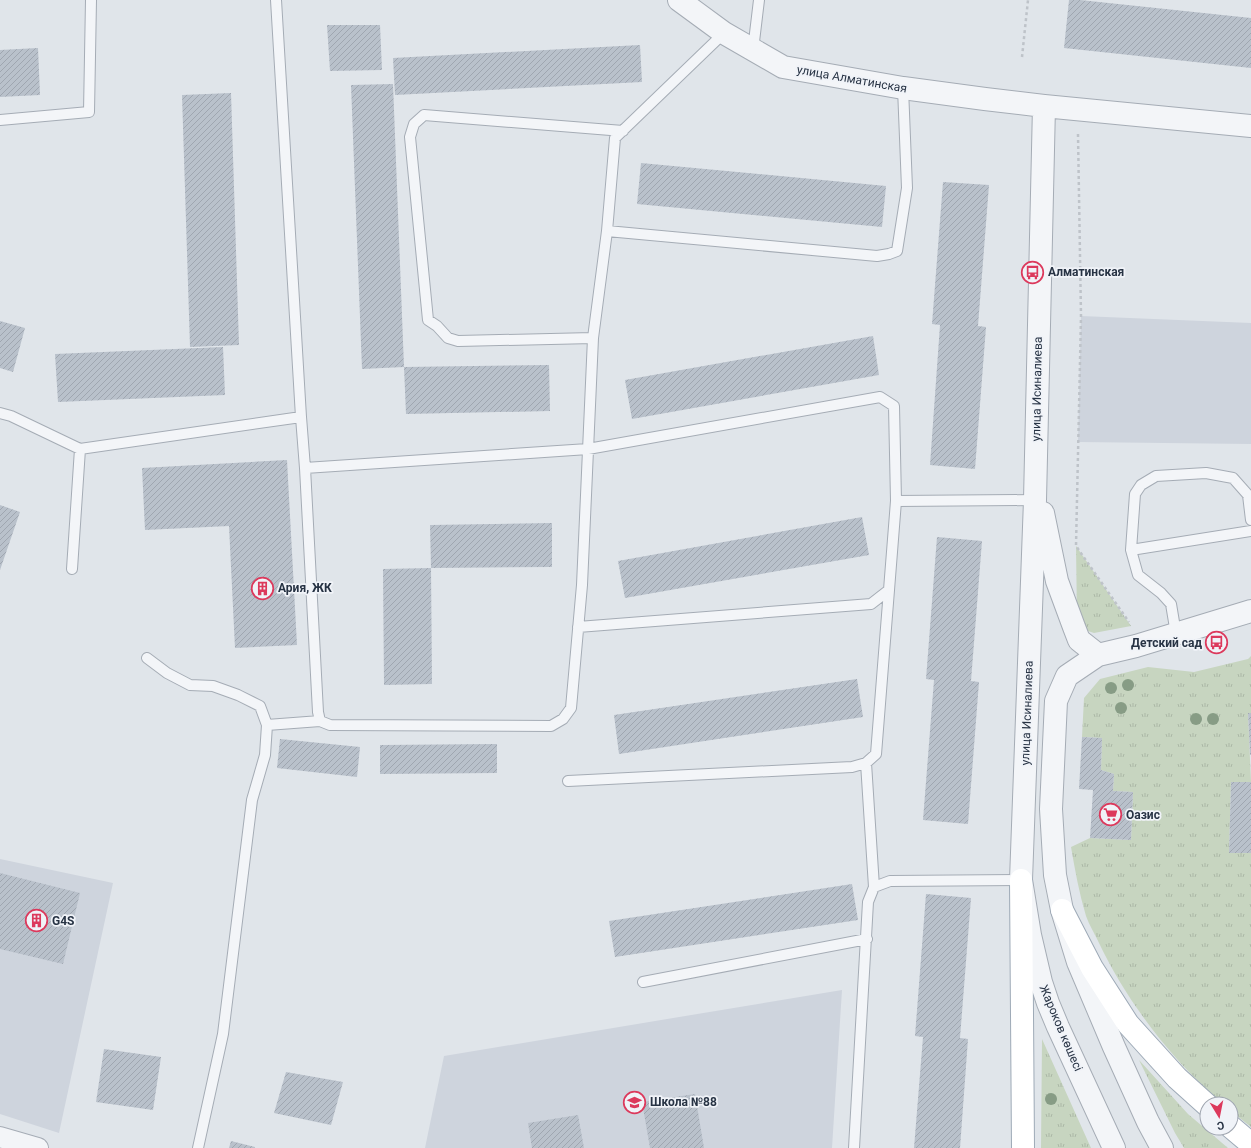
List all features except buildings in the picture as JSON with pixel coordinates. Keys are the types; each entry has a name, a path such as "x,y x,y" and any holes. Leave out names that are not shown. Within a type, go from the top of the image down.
{"main road":[{"path":"1021,880 1023,1148"},
{"path":"1062,910 1092,968 1128,1024 1177,1078 1199,1098"},
{"path":"1239,1134 1251,1144"}],"street":[{"name":"улица Алматинская","path":"679,0 724,33 783,67 903,88 1044,106"},
{"path":"1044,106 1251,126"},
{"name":"улица Исиналиева","path":"1021,880 1035,490 1044,106"},
{"path":"1035,490 1039,495 1057,581 1079,640 1098,655"},
{"path":"1162,1148 1148,1122 1078,962 1062,910 1055,875 1051,809 1056,701 1067,676 1098,655 1136,646 1251,611"},
{"name":"Жароков көшесі","path":"1021,880 1030,935 1041,982 1048,1003 1114,1148"},
{"path":"0,1137 38,1148"}],"lane":[{"path":"0,120 89,112 91,0"},
{"path":"276,0 305,468 318,712 320,721"},
{"path":"753,50 759,0"},
{"path":"268,725 320,721 330,725 551,726 563,719 571,708 582,585 593,338 606,231 615,138 724,33"},
{"path":"606,231 877,256 897,251 907,188 903,88"},
{"path":"593,338 458,341 448,338 437,326 428,320 410,137 414,124 424,115 623,131"},
{"path":"305,468 588,449 880,397 894,406 896,501 876,754 866,763 852,767 568,781"},
{"path":"0,413 11,416 80,449 301,417"},
{"path":"72,569 80,449"},
{"path":"1176,634 1171,604 1161,593 1138,575 1131,550 1135,494 1141,485 1156,476 1206,473 1233,478 1248,495 1251,520"},
{"path":"896,501 1035,490"},
{"path":"1131,550 1251,531"},
{"path":"578,627 870,604 889,590"},
{"path":"147,658 167,673 190,685 213,686 238,695 260,706 268,725 265,755 252,800 223,1034 198,1148"},
{"path":"854,1148 868,902 874,887 866,763"},
{"path":"874,887 890,881 1021,880"},
{"path":"643,982 866,938"}],"path":[{"path":"1022,56 1028,0"},
{"path":"1078,109 1081,316 1076,546 1131,626"}],"shaded area":[{"path":"1081,316 1251,323 1251,444 1078,442"},
{"path":"0,859 113,883 59,1133 0,1114"},
{"name":"Школа №88","path":"842,990 832,1148 425,1148 444,1056"}],"green space":[{"path":"1076,546 1131,626 1094,633 1082,629 1077,620"},
{"path":"1251,656 1251,713 1248,713 1251,782 1231,782 1229,853 1251,853 1251,1127 1239,1117 1239,1096 1214,1096 1169,1050 1137,1009 1110,965 1087,919 1079,890 1071,847 1090,838 1131,840 1133,792 1113,791 1114,774 1101,770 1102,738 1082,737 1084,698 1100,679 1148,667 1194,672 1248,659"},
{"path":"1042,1039 1091,1148 1041,1148"},
{"path":"1139,1060 1188,1114 1199,1123 1199,1136 1214,1136 1228,1148 1184,1148"}],"place":[{"name":"Алматинская","path":"1032,272"},
{"name":"Ария, ЖК","path":"263,588"},
{"name":"Детский сад","path":"1217,643"},
{"name":"Оазис","path":"1111,815"},
{"name":"G4S","path":"37,921"},
{"name":"Школа №88","path":"635,1102"}]}
